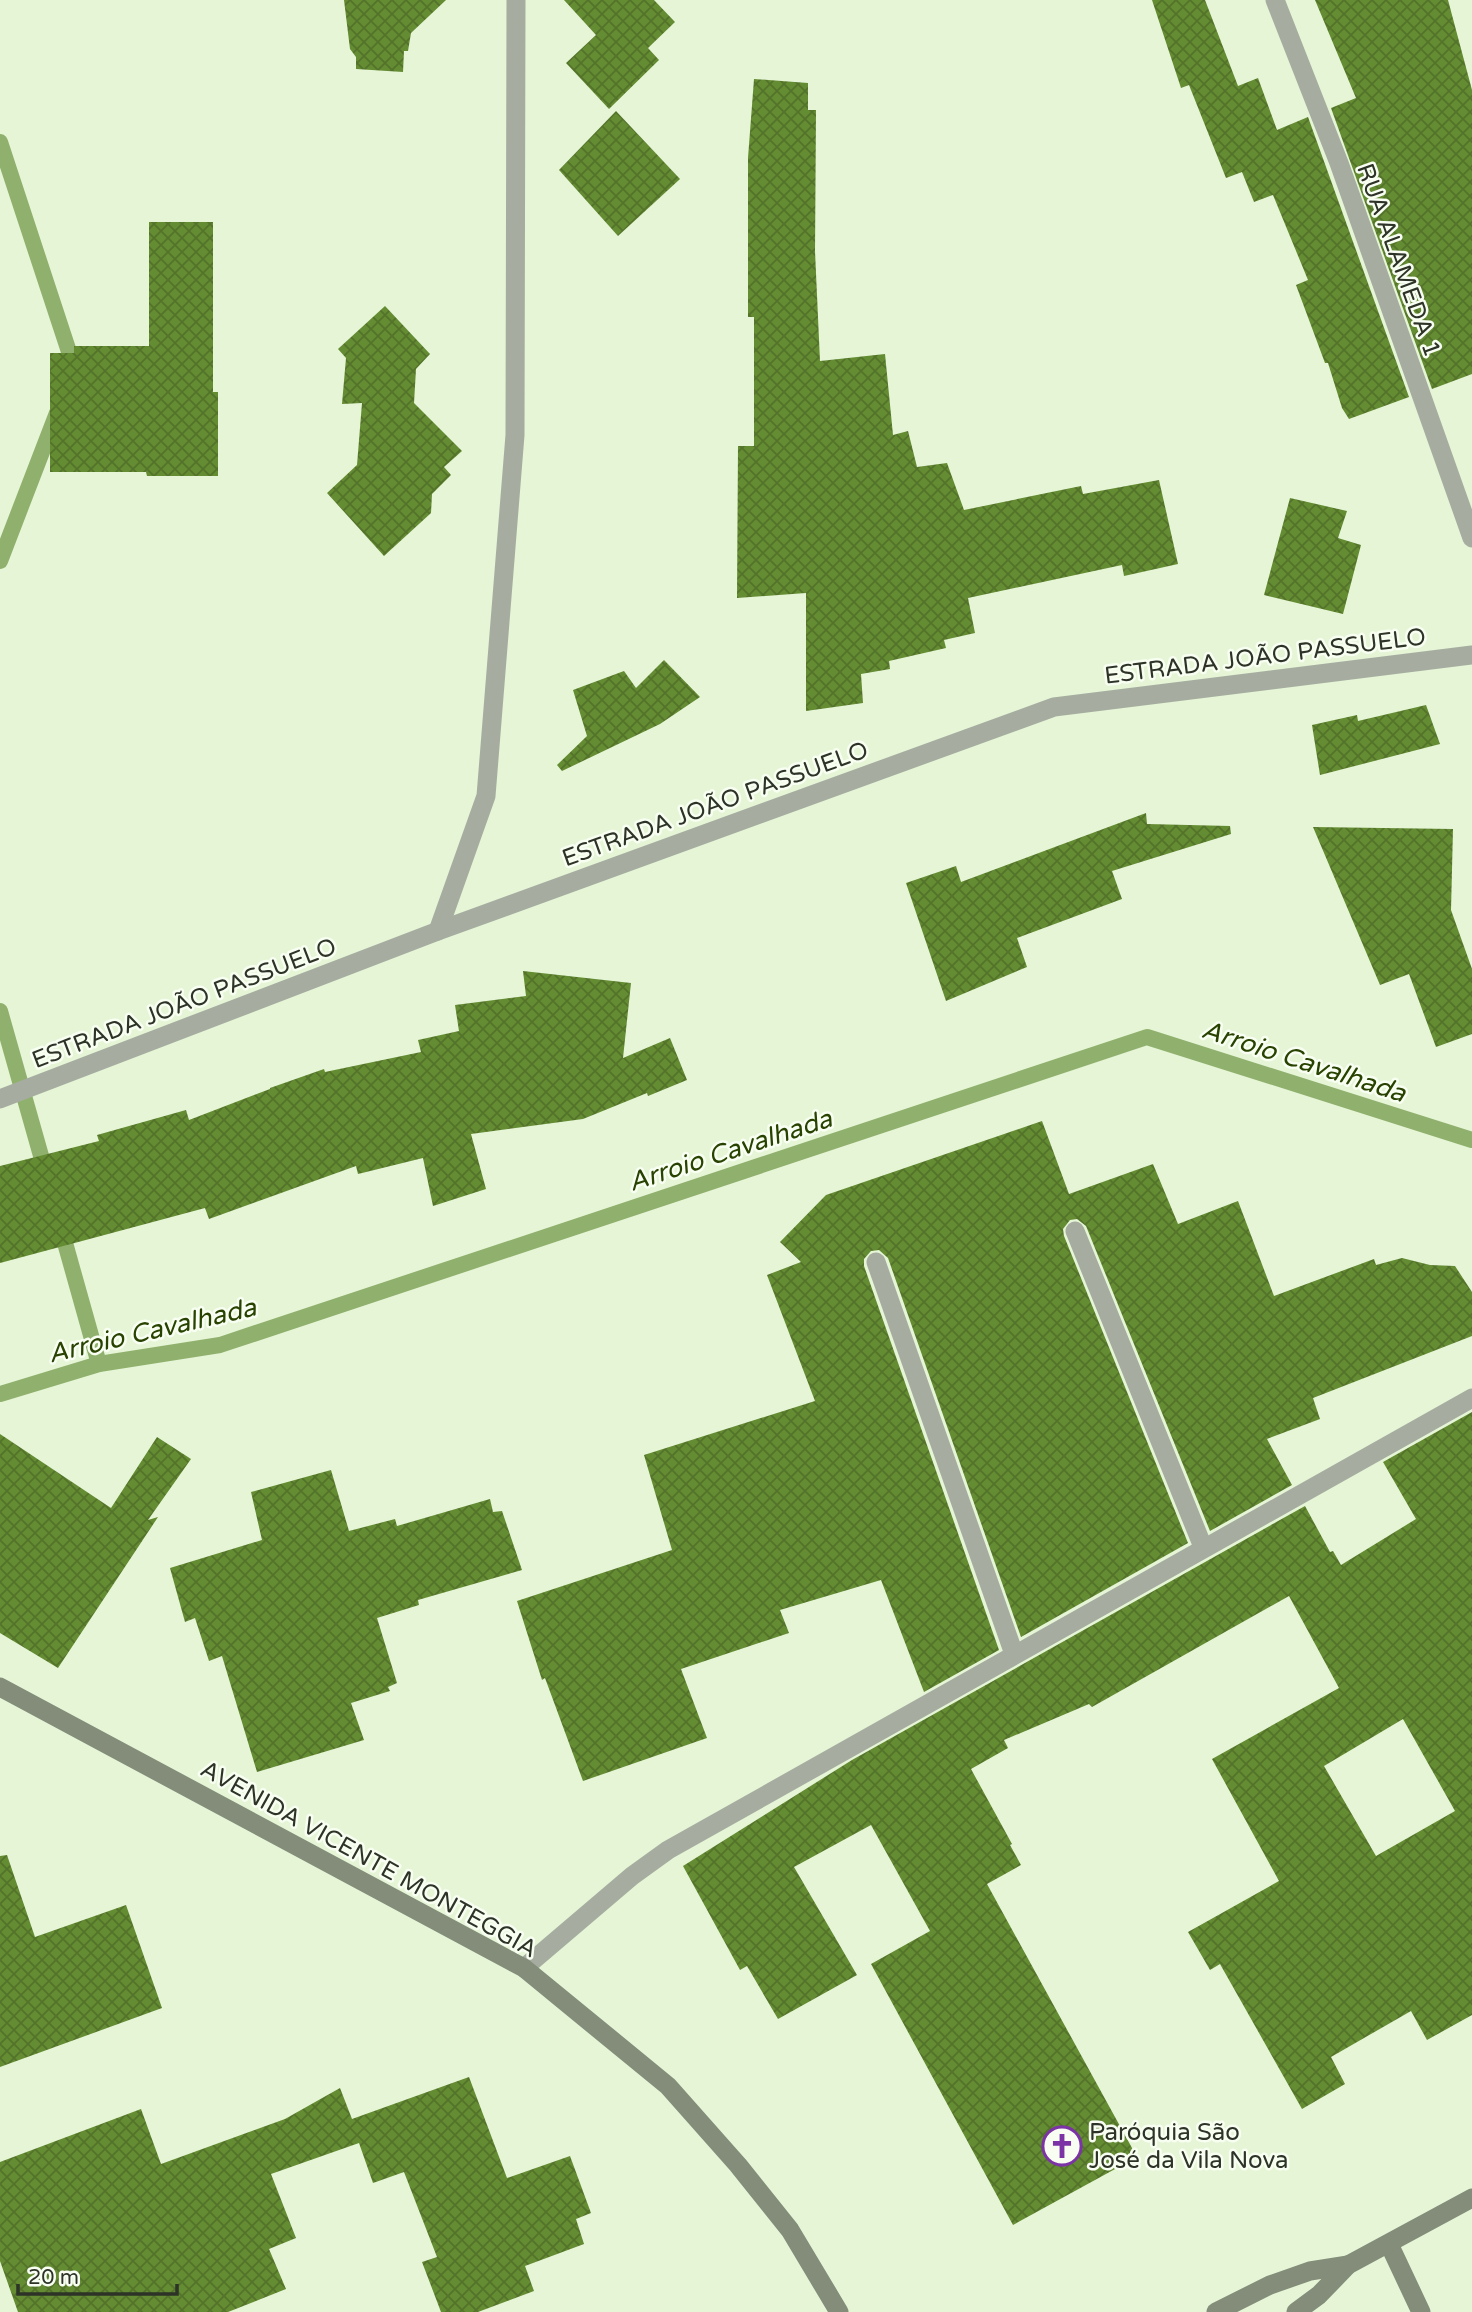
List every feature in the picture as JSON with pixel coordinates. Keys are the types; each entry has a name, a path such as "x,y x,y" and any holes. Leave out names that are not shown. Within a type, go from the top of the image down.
{"main road":[{"name":"AVENIDA VICENTE MONTEGGIA","path":"0,1688 524,1968 668,2086 738,2165 790,2230 839,2312"},
{"path":"1216,2312 1270,2284 1310,2271 1348,2265 1472,2198"},
{"path":"1389,2244 1421,2312"},
{"path":"1296,2312 1319,2295 1348,2265"}],"street":[{"path":"438,931 486,796 515,435 516,0"},
{"name":"RUA ALAMEDA 1","path":"1275,0 1339,163 1472,538"},
{"name":"ESTRADA JOÃO PASSUELO","path":"0,1099 438,931 1054,706 1472,655"},
{"path":"1075,1231 1203,1547"},
{"path":"876,1262 1014,1654"},
{"path":"524,1968 632,1876 668,1850 1472,1398"}],"building":[{"path":"344,0 446,0 411,33 408,51 404,51 403,72 356,69 356,57 350,49"},
{"path":"564,0 654,0 675,22 648,48 659,60 609,109 566,63 596,35"},
{"path":"1152,0 1205,0 1238,86 1258,78 1277,130 1308,117 1409,397 1349,419 1342,408 1328,363 1325,363 1296,285 1308,280 1273,195 1254,202 1242,172 1226,178 1189,85 1181,88"},
{"path":"1315,0 1448,0 1472,90 1472,374 1432,389 1331,108 1356,98"},
{"path":"754,79 808,83 808,110 816,110 815,251 820,361 885,354 893,435 908,431 917,467 947,463 964,510 1081,486 1083,494 1159,480 1178,564 1124,576 1122,565 968,598 975,633 944,640 946,648 889,661 890,669 861,674 863,703 806,711 806,593 737,598 738,446 754,446 754,317 748,317 748,158"},
{"path":"616,111 680,179 618,236 559,170"},
{"path":"149,222 213,222 213,392 218,392 218,476 147,476 146,472 50,472 50,353 74,353 74,346 149,346"},
{"path":"385,306 430,354 416,369 414,403 462,451 444,467 451,475 432,494 431,513 384,556 327,493 357,465 362,403 342,404 346,358 338,349"},
{"path":"1290,498 1347,511 1338,538 1361,545 1343,614 1264,595"},
{"path":"664,660 700,697 660,724 562,771 557,765 587,736 573,690 624,671 636,688"},
{"path":"1426,705 1440,744 1320,775 1312,725 1357,715 1358,721"},
{"path":"1146,813 1147,824 1230,826 1231,834 1112,871 1122,899 1017,938 1027,967 946,1001 906,883 956,866 961,882"},
{"path":"1313,827 1453,829 1451,910 1472,969 1472,1034 1436,1047 1409,974 1380,985"},
{"path":"523,971 631,983 623,1058 670,1038 687,1080 583,1119 471,1134 486,1189 433,1206 423,1158 358,1174 356,1166 209,1219 205,1208 0,1263 0,1166 99,1141 97,1135 186,1110 189,1120 324,1069 325,1072 421,1052 418,1040 459,1031 455,1005 526,996"},
{"path":"1042,1121 1069,1194 1153,1164 1178,1224 1238,1201 1274,1296 1374,1259 1376,1265 1402,1258 1430,1265 1455,1266 1472,1292 1472,1336 1313,1398 1320,1419 1267,1439 1292,1485 1210,1531 1086,1226 1077,1219 1070,1220 1063,1229 1064,1236 1188,1543 1021,1637 888,1258 879,1250 871,1251 864,1259 864,1266 999,1650 924,1692 881,1580 780,1610 789,1633 681,1669 707,1738 583,1781 545,1678 542,1680 517,1601 672,1550 644,1455 815,1401 767,1275 801,1262 780,1242 826,1195"},
{"path":"1472,1412 1472,2015 1427,2040 1411,2011 1331,2057 1345,2084 1302,2109 1220,1964 1210,1970 1188,1932 1279,1881 1212,1759 1339,1688 1289,1596 1092,1707 1089,1704 1004,1740 1008,1748 971,1769 1021,1865 987,1884 1137,2157 1013,2225 871,1964 930,1931 871,1825 794,1867 857,1975 778,2019 747,1966 740,1970 683,1866 852,1760 1305,1506 1330,1552 1333,1551 1341,1565 1416,1519 1383,1462","holes":["1403,1719 1455,1811 1376,1856 1324,1766"]},
{"path":"0,1434 111,1508 157,1437 191,1459 148,1520 158,1517 58,1668 0,1633"},
{"path":"331,1470 349,1531 395,1519 397,1526 490,1499 493,1512 502,1511 522,1570 418,1600 419,1605 377,1618 397,1683 388,1687 390,1691 351,1703 364,1740 257,1772 222,1656 209,1661 195,1618 185,1622 170,1568 262,1540 251,1492"},
{"path":"7,1855 35,1937 126,1905 162,2008 0,2067 0,1856"},
{"path":"469,2077 507,2178 570,2156 591,2213 576,2219 584,2244 525,2266 534,2291 478,2312 441,2312 422,2262 437,2257 404,2172 373,2183 359,2143 271,2174 296,2238 269,2249 286,2289 228,2312 18,2312 0,2261 0,2162 141,2109 161,2164 285,2119 340,2088 352,2119"}],"waterway":[{"path":"0,142 74,367 72,372"},
{"path":"0,561 57,413"},
{"path":"0,1011 47,1177"},
{"name":"Arroio Cavalhada","path":"0,1394 99,1364 220,1345 1147,1037 1472,1140"},
{"path":"60,1225 99,1364"}],"place":[{"name":"Paróquia São José da Vila Nova","path":"1062,2146"}]}
